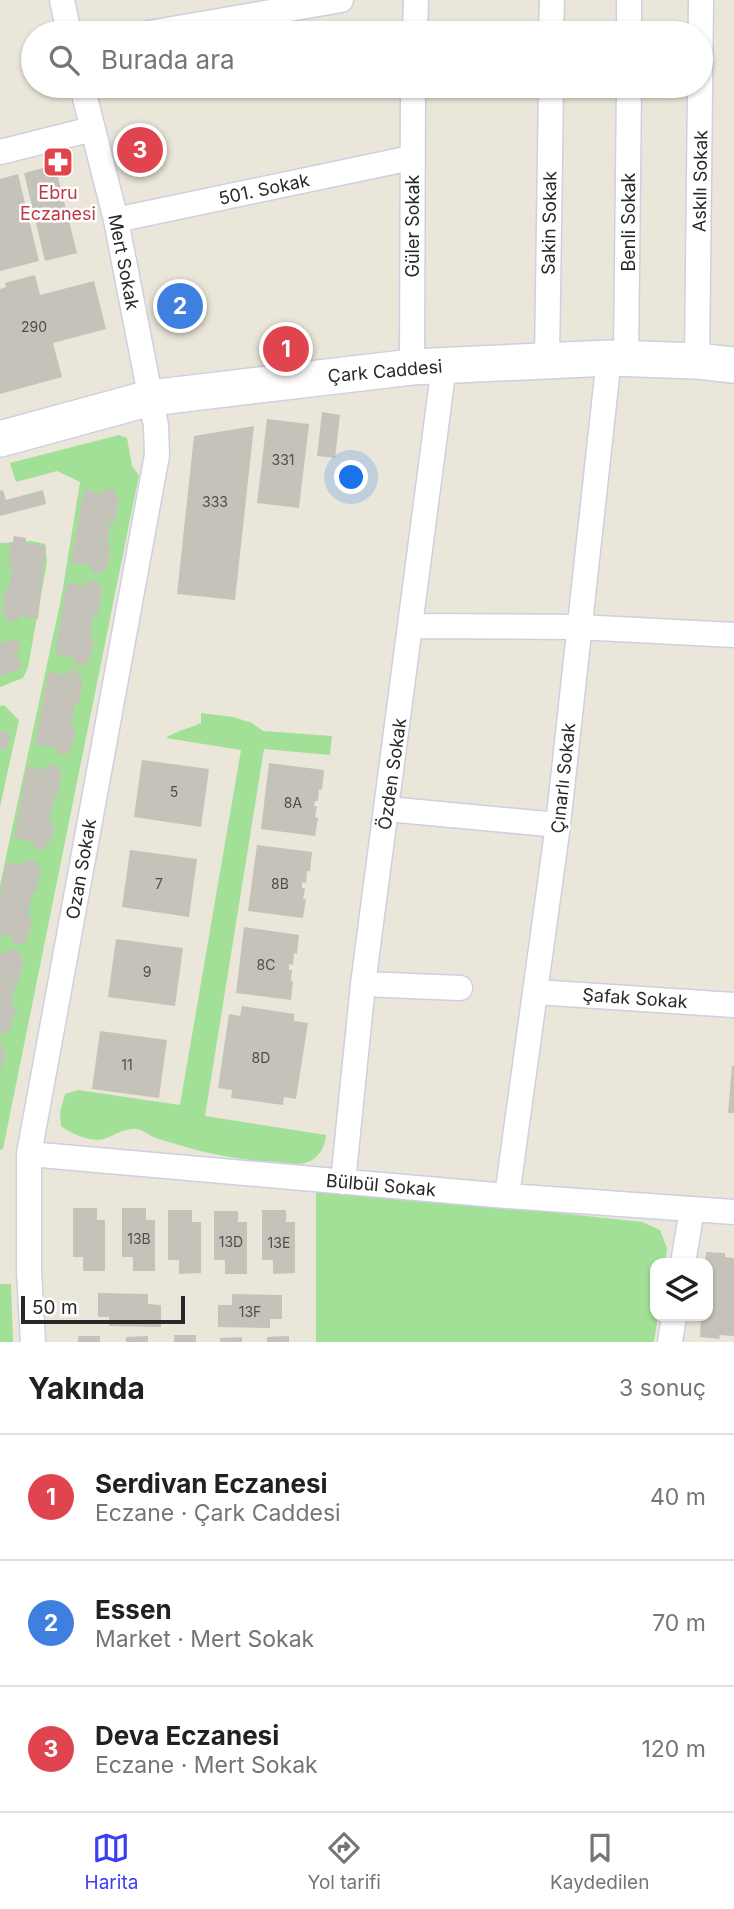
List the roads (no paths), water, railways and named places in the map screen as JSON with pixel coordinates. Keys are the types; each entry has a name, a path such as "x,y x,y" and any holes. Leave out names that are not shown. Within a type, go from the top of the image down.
{"main road":[{"name":"Çark Caddesi","path":"0,439 150,398 428,366 618,359 734,365"}],"street":[{"path":"62,0 66,21"},
{"path":"201,21 267,6 341,0"},
{"path":"415,21 416,0"},
{"path":"551,21 552,0"},
{"path":"629,0 629,21"},
{"name":"Askılı Sokak","path":"701,0 701,21"},
{"name":"Mert Sokak","path":"85,98 116,219 150,398"},
{"name":"Güler Sokak","path":"414,98 411,158 428,366"},
{"name":"Sakin Sokak","path":"547,361 551,98"},
{"name":"Benli Sokak","path":"618,359 629,98"},
{"name":"Askılı Sokak","path":"697,361 701,98"},
{"path":"0,152 92,129"},
{"name":"501. Sokak","path":"116,219 411,158"},
{"name":"Çınarlı Sokak","path":"507,1196 558,825 578,627 618,359"},
{"name":"Özden Sokak","path":"344,1182 363,984 411,626 428,366"},
{"name":"Ozan Sokak","path":"33,1342 29,1272 29,1154 157,455 156,426 150,398"},
{"path":"411,626 578,627 734,635"},
{"path":"387,809 558,825"},
{"path":"363,984 460,988"},
{"name":"Şafak Sokak","path":"536,992 734,1005"},
{"name":"Bülbül Sokak","path":"29,1154 507,1196 734,1212"},
{"path":"684,1258 692,1209"},
{"path":"670,1342 673,1321"}],"place":[{"name":"Deva Eczanesi","path":"140,150"},
{"name":"Ebru Eczanesi","path":"58,162"},
{"name":"Essen","path":"180,306"},
{"name":"Serdivan Eczanesi","path":"286,349"}]}
